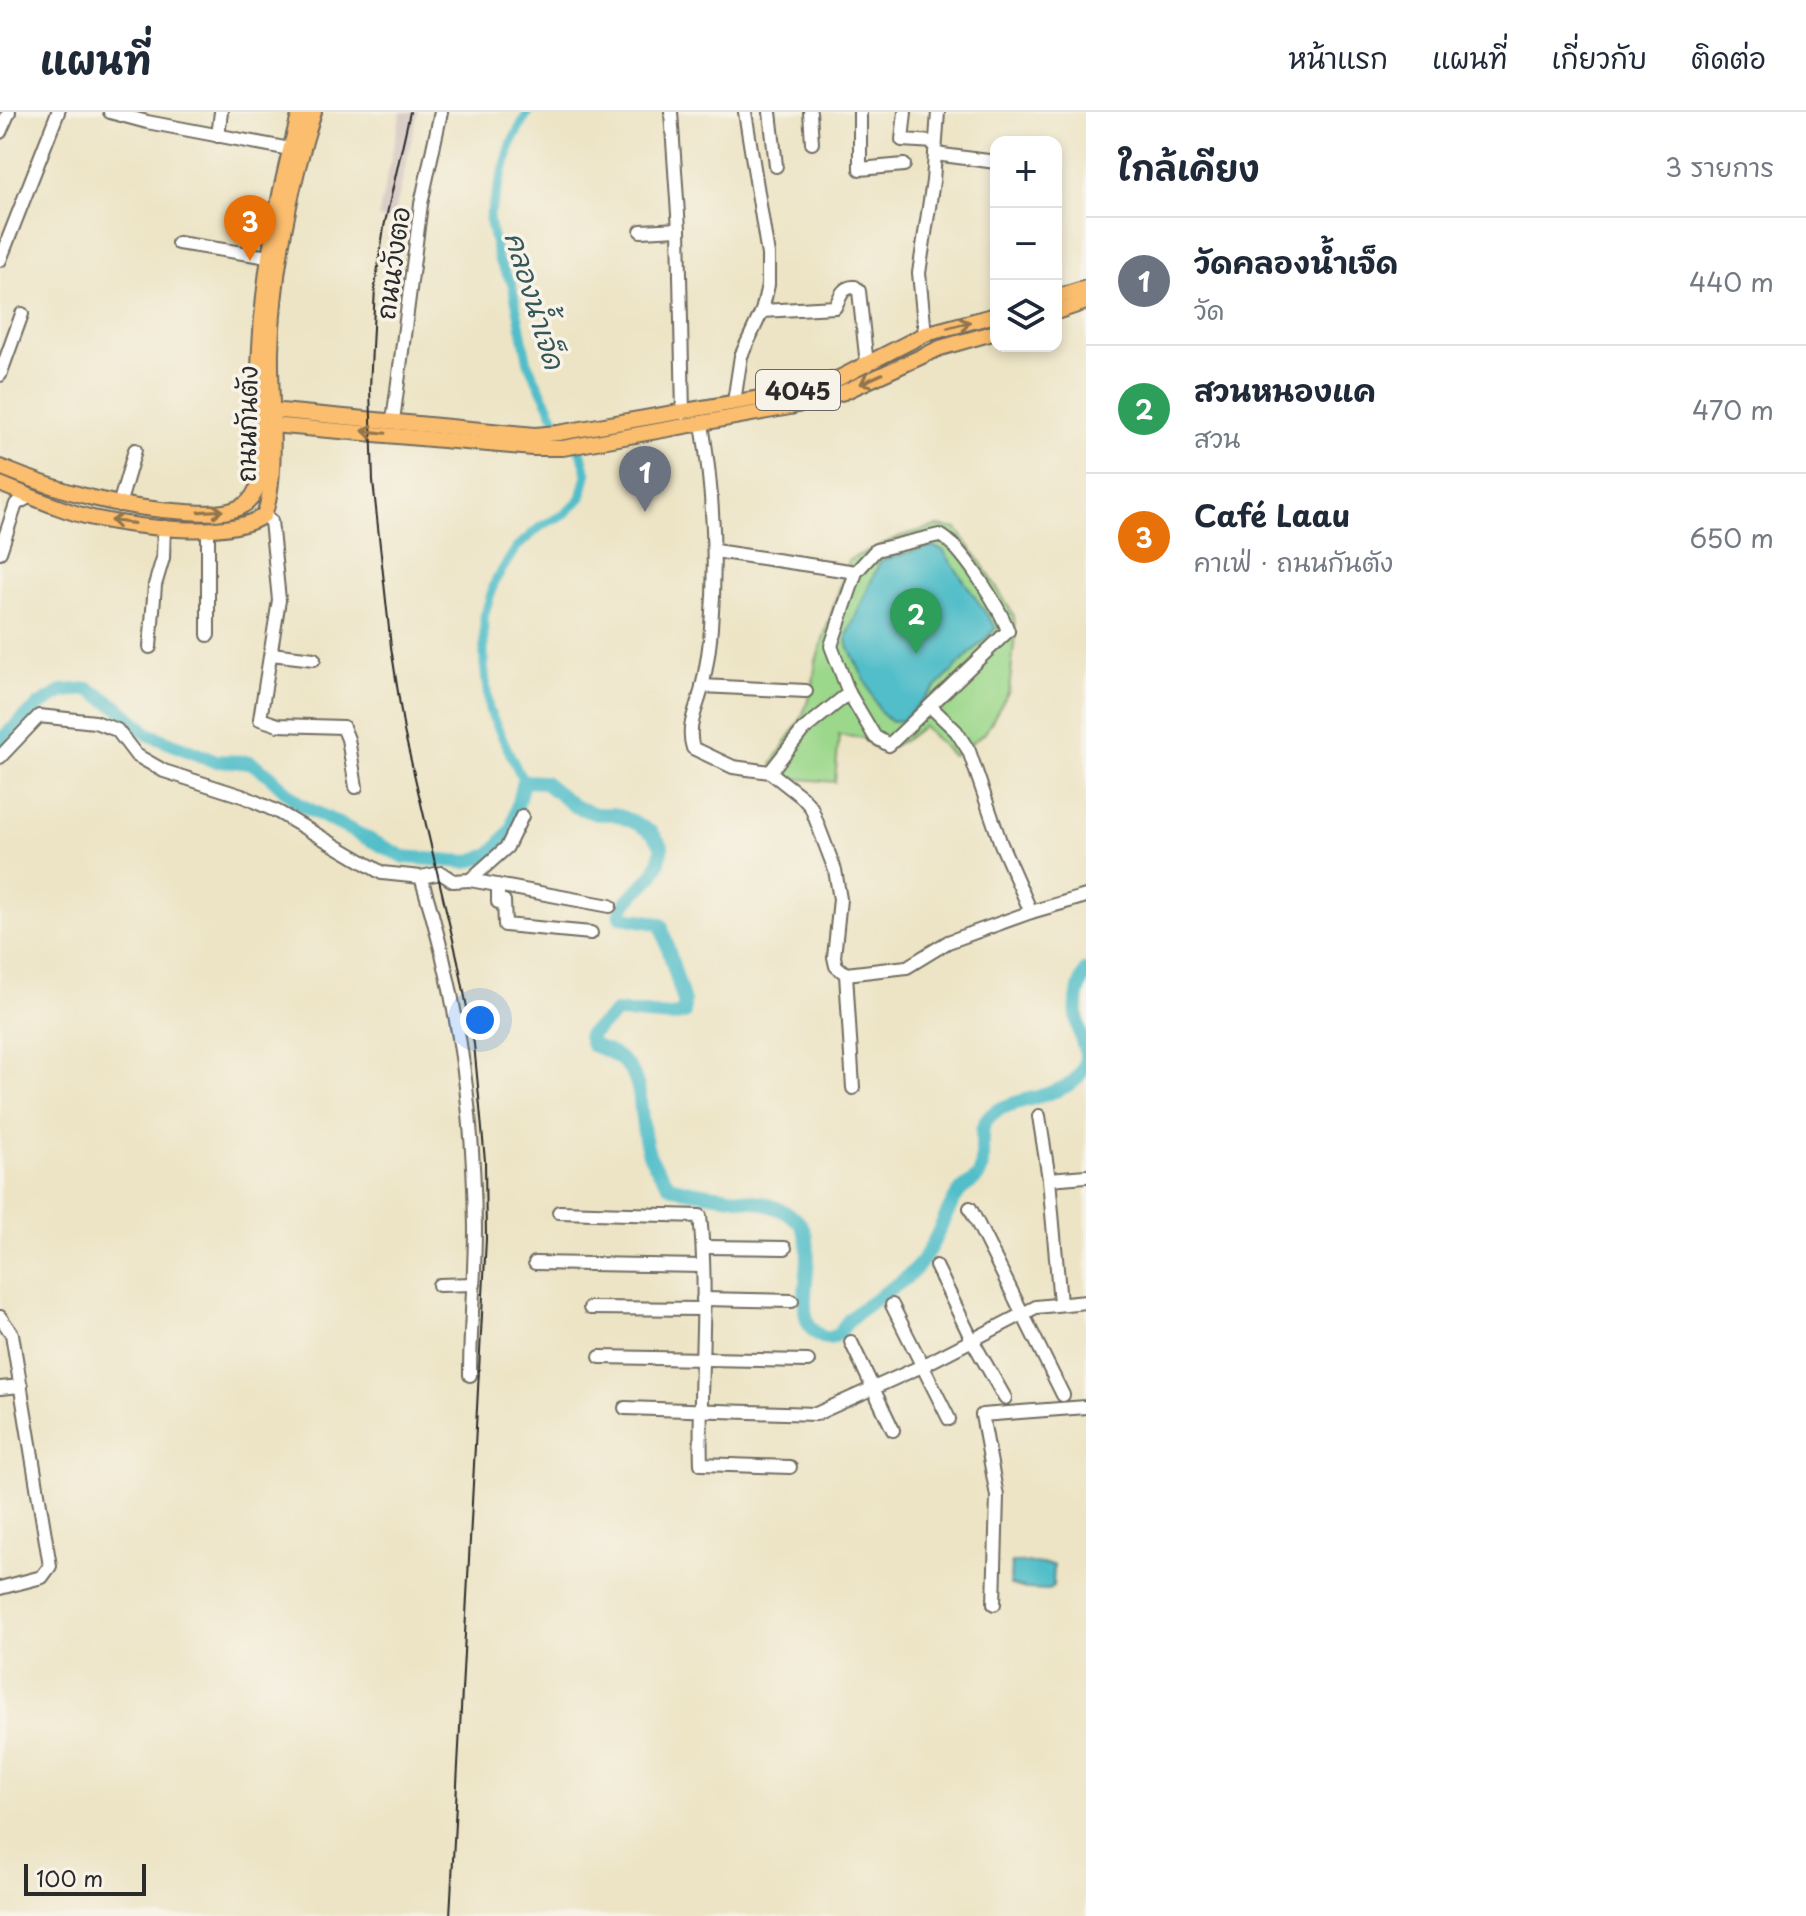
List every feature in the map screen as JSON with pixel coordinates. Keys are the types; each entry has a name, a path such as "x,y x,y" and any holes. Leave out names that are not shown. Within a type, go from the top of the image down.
{"main road":[{"name":"ถนนกันตัง","path":"0,484 119,505 208,513 234,510 245,505 255,493 259,481 271,348 273,275 300,112"},
{"name":"ถนนกันตัง","path":"273,275 269,257 296,150 314,112"},
{"path":"1062,295 1086,288"},
{"path":"1062,310 1086,302"},
{"name":"4045","path":"265,416 393,421 535,435 558,433 783,394 867,365 925,334 990,317"},
{"name":"4045","path":"265,416 522,447 563,448 790,407 844,392 940,348 990,334"},
{"name":"ถนนกันตัง","path":"0,467 34,489 92,518 208,530 243,527 264,515 270,478 265,416"},
{"path":"164,527 166,511"}],"street":[{"path":"0,132 9,112"},
{"path":"0,260 58,112"},
{"path":"110,112 148,117 218,136 296,150"},
{"path":"218,136 221,112"},
{"name":"ถนนวังตอ","path":"393,421 421,204 441,112"},
{"path":"671,112 679,229 683,413"},
{"path":"734,402 741,356 762,311 768,285 768,255 745,112"},
{"path":"770,112 776,166"},
{"path":"810,112 812,143"},
{"path":"860,112 860,169 904,165"},
{"path":"905,112 902,140 990,161"},
{"path":"925,334 919,273 938,112"},
{"path":"641,231 679,229"},
{"path":"178,243 269,257"},
{"path":"762,311 835,307 843,291 849,286 855,287 859,291 867,365"},
{"path":"0,375 22,314"},
{"path":"702,424 715,551 711,629 702,686 690,728 693,748 733,767 770,772 811,807 835,870 840,899 834,963 846,974 853,1088"},
{"path":"119,505 135,450"},
{"path":"0,552 16,504 34,489"},
{"path":"264,515 271,521 279,600 260,719 278,725 343,727 356,787"},
{"path":"150,647 155,585 163,558 164,527"},
{"path":"208,530 208,635"},
{"path":"939,535 955,546 1002,612 1008,631 889,745 875,737 849,693 831,646 856,572 876,550 939,535"},
{"path":"715,551 856,572"},
{"path":"271,654 314,659"},
{"path":"702,686 806,691"},
{"path":"770,772 803,730 849,693"},
{"path":"931,707 956,731 969,751 1001,844 1031,912"},
{"path":"0,757 39,716 95,722 117,730 136,755 164,771 245,797 278,812 382,873 421,877 441,873 453,881 470,880 610,906"},
{"path":"470,880 507,847 522,816"},
{"path":"421,877 447,974 466,1073 474,1185 470,1375"},
{"path":"498,886 498,902 504,901 505,925 591,933"},
{"path":"846,974 907,967 948,942 1086,896"},
{"path":"1039,1116 1049,1179 1060,1303"},
{"path":"1049,1179 1086,1176"},
{"path":"970,1208 1063,1395"},
{"path":"559,1212 700,1216 703,1247 699,1411 701,1464 790,1467"},
{"path":"703,1247 785,1248"},
{"path":"535,1263 702,1266"},
{"path":"936,1266 1005,1398"},
{"path":"439,1285 474,1284"},
{"path":"590,1308 792,1301"},
{"path":"625,1408 816,1414 922,1366 1036,1307 1086,1302"},
{"path":"892,1305 949,1419"},
{"path":"0,1317 12,1334 50,1566 42,1577 0,1588"},
{"path":"851,1342 893,1430"},
{"path":"600,1357 808,1361"},
{"path":"0,1388 21,1386"},
{"path":"994,1604 997,1496 981,1423 982,1415 1086,1407"}],"shaded area":[{"path":"401,112 418,112 393,221 378,218"}],"green space":[{"path":"937,526 957,529 1014,616 1009,691 985,733 953,756 923,726 885,750 873,747 863,738 839,735 835,782 790,778 772,764 801,719 812,691 816,661 849,560 898,537"}],"water":[{"path":"931,546 943,550 996,628 903,720 891,722 880,712 848,646 847,636 880,561"},
{"path":"1011,1562 1054,1565 1053,1586 1049,1590 1010,1585"}],"waterway":[{"name":"คลองน้ำเจ็ด","path":"523,781 489,710 484,664 484,616 495,581 516,548 541,526 565,514 581,498 587,475 582,454 555,418 528,364 512,284 498,260 489,218 512,141 528,112"},
{"path":"0,740 39,705 63,691 89,689 119,708 148,734 214,761 250,762 268,774 299,804 404,857 466,862 491,855 512,829 523,781 544,782 574,806 596,814 614,814 652,833 662,846 658,865 627,901 620,916 661,925 684,1002 684,1013 672,1016 617,1012 589,1035 592,1045 626,1064 634,1076 649,1154 670,1186 766,1204 793,1217 803,1228 808,1260 805,1312 809,1325 823,1337 836,1335 860,1310 904,1280 919,1265 957,1195 979,1175 983,1127 991,1115 1004,1107 1056,1091 1071,1083 1081,1072 1086,1055"},
{"path":"1086,970 1077,1001 1079,1031 1086,1053"}],"railway":[{"path":"410,112 384,227 375,287 370,388 373,481 391,647 404,731 458,961 474,1044 485,1161 486,1239 450,1916"}],"place":[{"name":"Café Laau","path":"250,261"},
{"name":"วัดคลองน้ำเจ็ด","path":"645,512"},
{"name":"สวนหนองแค","path":"916,654"}]}
